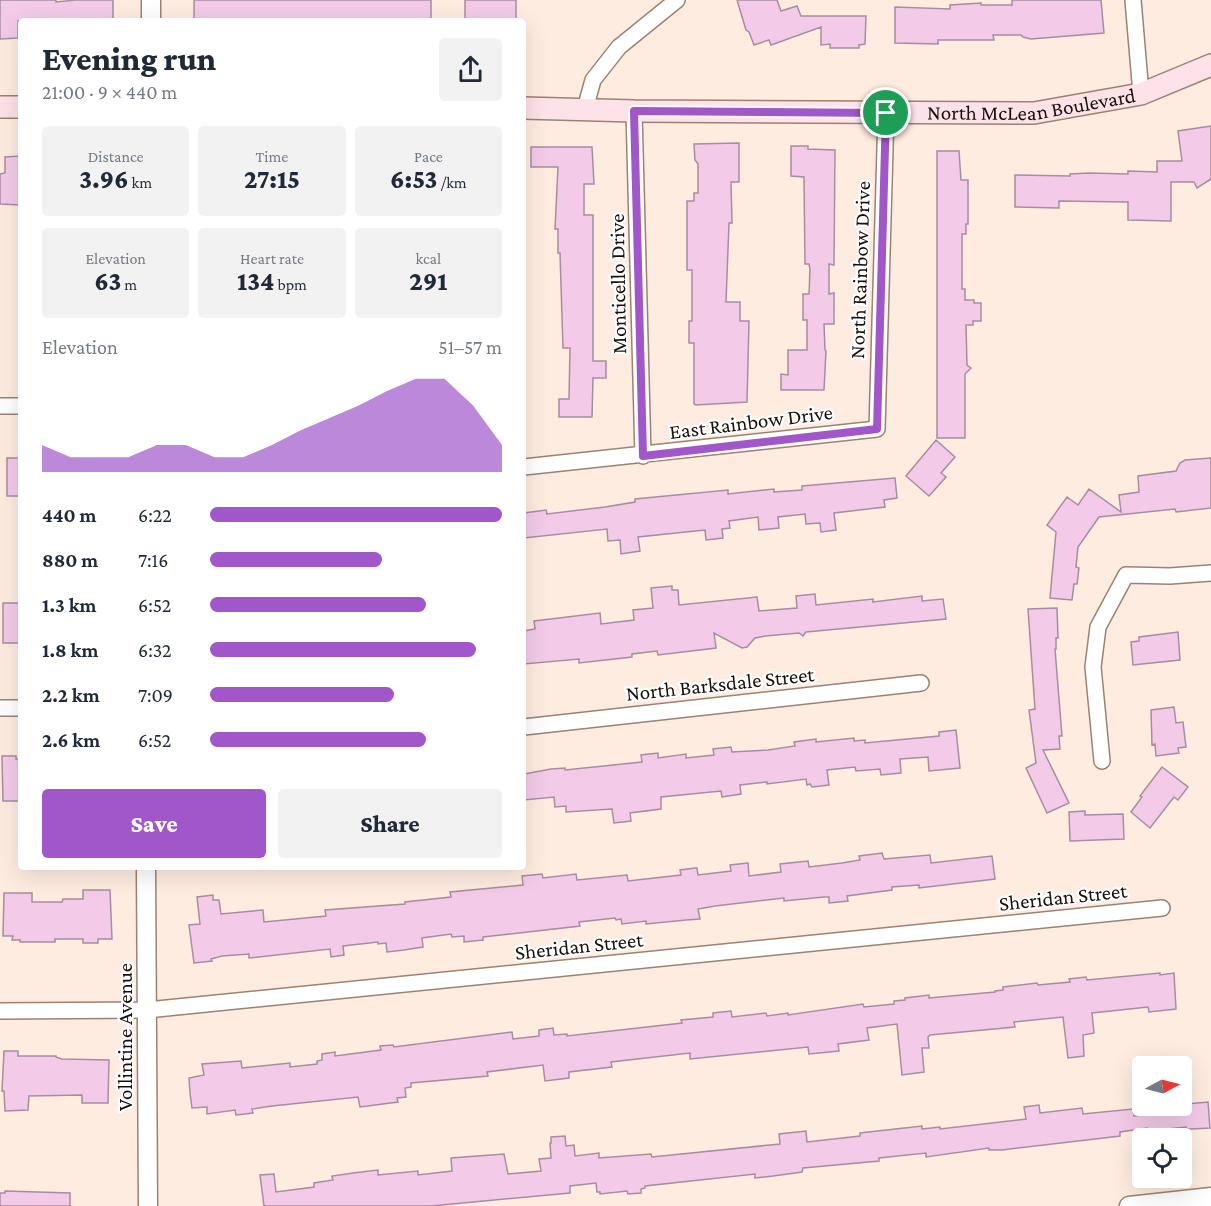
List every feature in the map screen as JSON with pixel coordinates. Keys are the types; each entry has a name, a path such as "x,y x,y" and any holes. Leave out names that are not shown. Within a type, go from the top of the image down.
{"main road":[{"name":"North McLean Boulevard","path":"526,108 634,111 1034,113 1142,94 1211,65"},
{"path":"0,107 18,106"}],"street":[{"path":"151,0 151,18"},
{"path":"585,109 593,80 619,46 677,0"},
{"path":"1133,0 1142,94"},
{"name":"Monticello Drive","path":"634,111 643,456"},
{"name":"North Rainbow Drive","path":"877,429 886,113"},
{"path":"0,406 18,406"},
{"name":"East Rainbow Drive","path":"526,467 877,429"},
{"path":"1102,761 1094,657 1098,627 1126,575 1170,576 1211,573"},
{"name":"North Barksdale Street","path":"526,727 921,683"},
{"path":"0,708 18,708"},
{"name":"Vollintine Avenue","path":"146,870 148,1206"},
{"name":"Sheridan Street","path":"0,1011 147,1010 1162,908"},
{"path":"1129,1206 1155,1205 1211,1197"}],"building":[{"path":"0,0 56,0 56,2 113,0 113,18 18,18 18,38 0,39"},
{"path":"194,0 431,0 431,18 194,18"},
{"path":"465,0 516,0 516,18 465,18"},
{"path":"737,0 777,0 781,11 797,6 801,16 866,16 865,44 859,45 859,48 830,48 830,44 821,45 821,27 771,45 769,40 754,45 746,30"},
{"path":"1012,0 1101,0 1104,33 1031,39 1021,35 993,35 994,40 938,40 938,44 895,43 895,7 950,9 950,5 981,3 981,5 1012,5"},
{"path":"1211,126 1211,179 1197,188 1194,182 1171,182 1171,221 1128,220 1128,202 1059,201 1059,208 1015,207 1015,175 1070,176 1070,174 1089,173 1128,174 1128,171 1157,172 1157,161 1182,161 1178,131"},
{"path":"739,143 739,182 731,182 732,223 729,223 726,302 740,302 740,321 749,321 747,402 696,405 694,404 694,343 689,343 689,321 692,321 692,270 687,270 687,201 694,201 694,193 698,193 698,164 695,160 694,144"},
{"path":"791,146 835,150 834,265 829,264 829,294 834,293 834,324 824,324 826,351 824,390 781,390 781,374 788,375 788,350 807,350 807,320 803,320 803,294 809,294 810,269 809,264 805,264 804,177 791,176"},
{"path":"531,147 592,147 594,184 584,184 584,215 593,215 593,361 606,361 606,378 593,378 592,417 559,417 559,399 569,399 570,348 563,348 560,253 558,253 558,229 555,229 558,167 531,167"},
{"path":"937,151 959,151 961,180 968,180 968,224 966,224 966,234 962,234 962,289 965,289 965,300 981,303 981,321 973,321 973,325 966,325 967,365 971,368 965,374 965,438 937,438"},
{"path":"18,156 18,205 0,204 0,174 5,173 5,157"},
{"path":"936,440 955,457 941,473 946,477 929,496 906,476"},
{"path":"7,458 18,458 18,496 7,496"},
{"path":"1211,458 1211,508 1176,512 1175,509 1099,517 1078,547 1076,567 1079,568 1072,600 1050,598 1056,532 1047,525 1067,497 1078,505 1089,489 1121,512 1119,495 1139,492 1138,476 1176,471 1180,463 1185,460"},
{"path":"895,478 897,498 884,500 885,507 834,513 836,530 821,532 820,523 806,524 805,514 778,517 779,528 759,530 758,517 729,521 730,528 722,529 723,538 706,540 705,530 638,537 640,551 621,554 620,540 608,541 607,529 526,538 526,513 546,510 547,514 635,502 635,499 728,490 728,494 774,489 774,492 802,490 802,486"},
{"path":"672,586 672,590 678,590 679,605 757,597 759,611 797,608 796,596 815,594 816,605 873,599 873,602 922,596 922,601 943,599 946,619 806,632 803,636 799,633 765,636 755,638 747,647 742,648 714,633 716,648 658,655 657,651 632,654 632,657 579,663 579,659 526,664 526,631 535,629 534,621 600,613 601,624 634,620 633,610 653,608 651,588"},
{"path":"3,603 18,603 18,643 3,643"},
{"path":"1057,608 1058,638 1056,638 1055,649 1062,736 1059,736 1060,749 1043,750 1069,803 1047,813 1026,768 1036,763 1029,710 1035,709 1028,609"},
{"path":"1178,632 1180,660 1133,665 1131,642 1139,641 1139,637"},
{"path":"1174,707 1176,723 1183,722 1186,747 1178,748 1179,753 1156,756 1155,744 1152,745 1151,710"},
{"path":"956,730 960,768 929,771 928,757 900,759 901,773 881,775 880,769 856,771 855,767 827,770 829,785 812,787 810,784 807,785 806,779 740,785 741,794 722,797 721,791 661,797 661,809 630,813 631,821 614,823 612,809 566,812 566,806 555,807 554,797 526,800 526,774 551,769 565,768 565,770 642,762 641,755 658,753 658,758 686,754 686,758 714,755 713,749 731,747 732,752 768,750 795,746 794,742 816,739 816,742 854,738 854,741 865,740 865,743 939,736 939,732"},
{"path":"2,756 16,756 18,759 18,801 3,801"},
{"path":"1162,767 1188,787 1178,800 1174,797 1150,828 1131,812"},
{"path":"1085,811 1085,815 1123,814 1124,839 1070,841 1069,812"},
{"path":"882,853 884,859 930,855 931,863 992,856 995,879 919,888 919,885 892,887 892,890 847,896 848,901 829,903 829,897 784,901 784,898 715,906 698,909 700,919 622,924 621,919 616,920 615,918 579,922 580,926 483,937 483,940 464,942 464,936 452,937 451,934 422,938 423,947 387,952 386,943 378,944 378,942 343,946 344,955 331,957 330,949 249,958 249,954 222,956 211,959 212,961 194,963 189,925 200,924 197,897 213,895 213,900 219,900 221,914 263,910 264,922 326,916 325,910 405,904 405,902 451,897 450,892 523,885 522,876 542,874 543,878 576,874 577,880 627,875 628,881 681,875 680,870 695,868 697,868 698,875 731,871 730,865 748,863 749,876 781,872 780,864 808,861 809,867 860,860 859,856"},
{"path":"83,890 110,890 112,939 98,939 98,943 83,943 83,939 20,942 20,940 12,940 13,936 3,936 4,893 32,893 32,902 62,902 63,899 83,899"},
{"path":"1160,973 1160,975 1174,973 1176,1009 1149,1012 1148,1007 1092,1013 1094,1033 1083,1035 1084,1056 1068,1058 1063,1017 1014,1022 1015,1027 930,1035 928,1037 929,1048 922,1048 924,1072 902,1075 897,1024 867,1028 869,1040 838,1044 839,1051 809,1054 808,1047 690,1059 690,1053 611,1062 612,1067 569,1072 569,1078 545,1081 543,1065 487,1072 488,1076 411,1083 411,1087 405,1088 406,1097 397,1098 398,1102 360,1107 358,1097 272,1106 252,1109 253,1113 236,1115 235,1110 207,1114 207,1107 192,1108 190,1093 189,1078 204,1075 202,1064 241,1061 242,1068 290,1063 290,1067 317,1064 317,1061 322,1060 322,1054 335,1052 335,1056 381,1050 380,1046 393,1045 394,1047 512,1032 513,1039 539,1036 539,1030 553,1028 554,1035 567,1034 567,1036 682,1023 681,1020 713,1017 713,1013 731,1011 732,1017 766,1013 767,1016 788,1013 788,1015 863,1004 864,1007 894,1004 894,1001 905,1000 905,998 929,995 929,998 995,992 1003,990 1003,987 1070,982 1069,979 1086,977 1087,980"},
{"path":"4,1051 18,1051 18,1056 109,1060 108,1103 82,1103 82,1095 29,1096 28,1110 5,1111 4,1091 2,1091"},
{"path":"1208,1102 1210,1128 1132,1128 1132,1130 1120,1132 1120,1136 1002,1150 989,1150 989,1148 926,1157 926,1153 879,1158 879,1161 803,1168 802,1172 773,1176 755,1178 755,1174 645,1186 641,1189 641,1193 628,1194 627,1191 600,1194 597,1192 596,1183 570,1186 570,1193 431,1206 264,1206 260,1175 274,1174 276,1192 314,1187 314,1183 333,1180 332,1176 378,1170 378,1175 418,1171 418,1175 452,1171 451,1158 504,1154 508,1174 541,1171 539,1159 551,1158 551,1137 565,1136 566,1146 574,1145 575,1156 599,1153 599,1158 651,1154 652,1157 780,1144 779,1134 806,1131 807,1142 922,1126 922,1129 940,1127 940,1129 1026,1119 1024,1107 1039,1105 1040,1113 1082,1108 1083,1114 1132,1109 1132,1116 1192,1116 1192,1103"},
{"path":"5,1191 70,1193 70,1206 0,1206 0,1193 5,1193"}],"route":[{"path":"634,111 886,113 877,429 643,456 634,111"}]}
